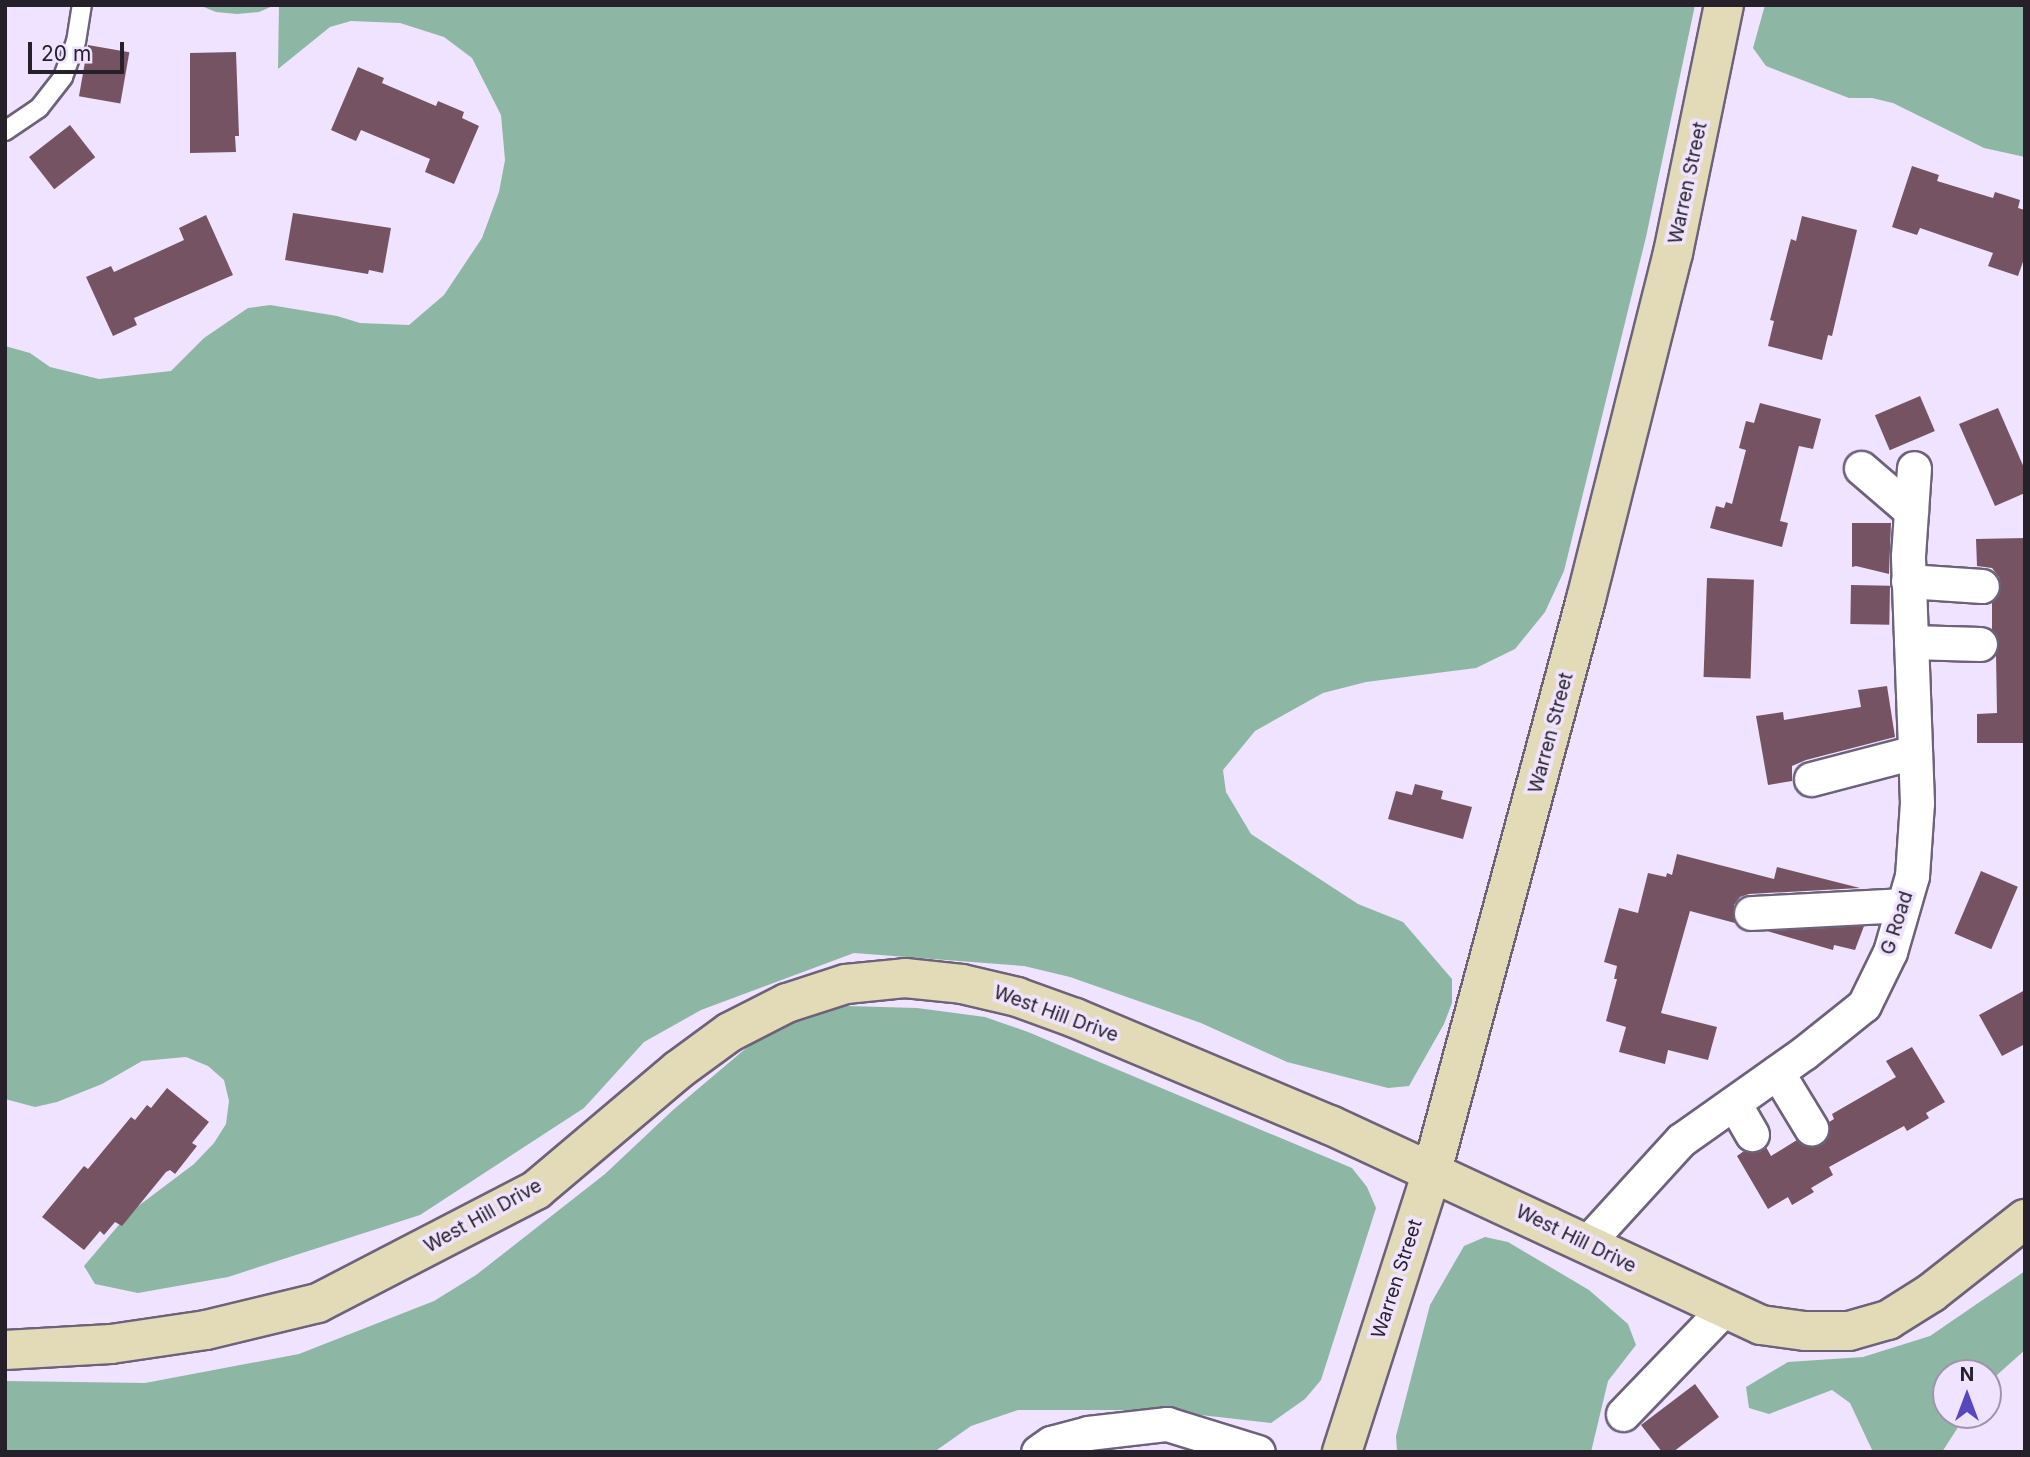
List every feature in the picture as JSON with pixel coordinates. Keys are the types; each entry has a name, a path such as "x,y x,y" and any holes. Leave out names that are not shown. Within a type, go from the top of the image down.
{"street":[{"name":"Warren Street","path":"1342,1452 1432,1171 1639,394 1673,253 1724,5"},
{"path":"1861,468 1911,511"},
{"name":"G Road","path":"1586,1244 1681,1140 1777,1072 1864,1005 1890,952 1912,876 1917,803 1909,581 1914,468"},
{"path":"1909,581 1982,586"},
{"path":"1911,642 1980,643"},
{"path":"1811,779 1915,752"},
{"path":"1751,913 1903,905"},
{"name":"West Hill Drive","path":"5,1350 111,1344 206,1330 318,1303 536,1190 678,1070 730,1032 787,1003 846,984 905,978 962,984 1017,997 1100,1028 1432,1171 1723,1310 1761,1325 1805,1331 1850,1331 1888,1320 1931,1293 2025,1219"},
{"path":"1777,1072 1811,1129"},
{"path":"1734,1103 1752,1134"},
{"path":"1623,1414 1723,1310"},
{"path":"1038,1452 1051,1443 1088,1433 1167,1424 1258,1452"}],"lane":[{"path":"5,131 39,108 63,76 76,43 82,5"}],"green space":[{"path":"199,5 275,5 259,12 237,14 216,12"},
{"path":"279,5 1695,5 1646,237 1564,571 1545,612 1515,649 1476,668 1366,682 1323,693 1255,731 1223,770 1226,792 1251,834 1358,904 1403,922 1452,979 1452,1003 1444,1024 1409,1086 1388,1088 1287,1062 1201,1023 1070,977 1024,966 854,953 701,1010 644,1042 584,1108 420,1215 228,1277 138,1293 95,1284 84,1266 129,1213 194,1164 214,1143 226,1124 229,1101 224,1080 208,1066 186,1057 142,1061 102,1084 57,1102 35,1107 5,1099 5,346 30,353 50,367 99,379 171,371 204,338 248,308 270,305 337,316 360,323 409,325 444,295 482,238 499,192 505,160 501,115 472,58 444,37 400,23 351,21 330,27 278,69"},
{"path":"1765,5 2025,5 2025,157 1984,148 1893,103 1872,98 1849,98 1766,66 1753,48"},
{"path":"847,1006 917,1008 985,1017 1028,1032 1352,1168 1367,1187 1376,1208 1321,1380 1305,1399 1271,1423 1157,1410 1018,1410 971,1426 934,1452 5,1452 5,1381 145,1383 299,1354 434,1301 476,1275 605,1174 673,1110 777,1022"},
{"path":"1485,1237 1508,1242 1589,1290 1628,1324 1636,1345 1608,1381 1591,1452 1397,1452 1396,1436 1430,1305 1464,1246"},
{"path":"2025,1271 2025,1350 2002,1371 2002,1359 1932,1359 1932,1429 1957,1429 1942,1452 1873,1452 1850,1403 1832,1390 1769,1414 1749,1408 1746,1387 1788,1362 1863,1357 1930,1336"}],"building":[{"path":"88,45 129,52 120,104 79,96"},
{"path":"236,52 239,136 235,136 236,152 190,153 190,53"},
{"path":"358,67 384,78 382,83 436,106 438,101 464,112 462,118 479,126 454,184 425,172 430,159 361,130 356,141 331,130"},
{"path":"70,125 95,157 54,189 29,157"},
{"path":"1912,166 1939,175 1937,181 1993,198 1995,192 2020,200 2018,208 2025,210 2025,256 2018,276 1988,266 1993,253 1920,228 1917,235 1892,227"},
{"path":"293,213 391,228 383,273 369,270 368,274 285,260"},
{"path":"206,215 233,275 134,318 137,325 113,336 86,277 111,266 114,272 184,240 179,228"},
{"path":"1802,216 1857,230 1832,336 1828,335 1822,360 1768,346 1774,321 1770,320 1791,239 1796,241"},
{"path":"1920,396 1935,431 1890,450 1875,415"},
{"path":"1760,403 1821,419 1813,449 1799,446 1780,521 1788,523 1782,547 1710,528 1716,506 1724,508 1726,502 1732,504 1746,450 1739,448 1746,421 1754,423"},
{"path":"1998,408 2025,470 2025,493 1995,506 1959,424"},
{"path":"1852,523 1891,523 1889,574 1852,567"},
{"path":"2025,538 2025,743 1977,743 1977,714 1997,713 1996,654 1999,644 1992,630 1992,602 2001,587 1999,577 1992,568 1977,566 1976,539"},
{"path":"1707,578 1754,580 1751,679 1704,677"},
{"path":"1851,585 1890,586 1889,625 1850,624"},
{"path":"1887,686 1895,737 1806,760 1792,766 1792,781 1768,785 1756,716 1783,712 1784,720 1861,707 1858,690"},
{"path":"1415,784 1443,791 1441,799 1472,807 1463,839 1388,819 1396,791 1412,795"},
{"path":"1677,854 1774,879 1777,867 1860,888 1749,894 1740,897 1734,905 1735,923 1690,911 1661,1013 1717,1027 1708,1060 1668,1050 1665,1064 1619,1052 1626,1027 1606,1021 1617,979 1614,979 1617,966 1604,962 1619,908 1638,913 1648,873 1666,877 1667,873 1672,875"},
{"path":"1981,871 2018,887 1991,949 1954,934"},
{"path":"1864,926 1855,950 1834,945 1833,950 1767,931"},
{"path":"2025,990 2025,1044 2002,1056 1979,1015"},
{"path":"1912,1047 1945,1102 1926,1113 1929,1118 1907,1131 1904,1126 1829,1167 1833,1175 1811,1188 1814,1192 1792,1205 1788,1197 1768,1209 1737,1156 1744,1151 1761,1151 1766,1147 1771,1156 1797,1140 1811,1147 1822,1144 1828,1137 1829,1122 1834,1119 1832,1114 1896,1077 1886,1061"},
{"path":"167,1088 209,1122 192,1143 197,1146 175,1174 170,1170 166,1172 122,1226 115,1222 104,1235 100,1231 84,1250 42,1217 84,1166 88,1169 131,1117 135,1120 147,1105 151,1108"},
{"path":"1695,1384 1719,1417 1673,1452 1662,1452 1641,1425"}]}
